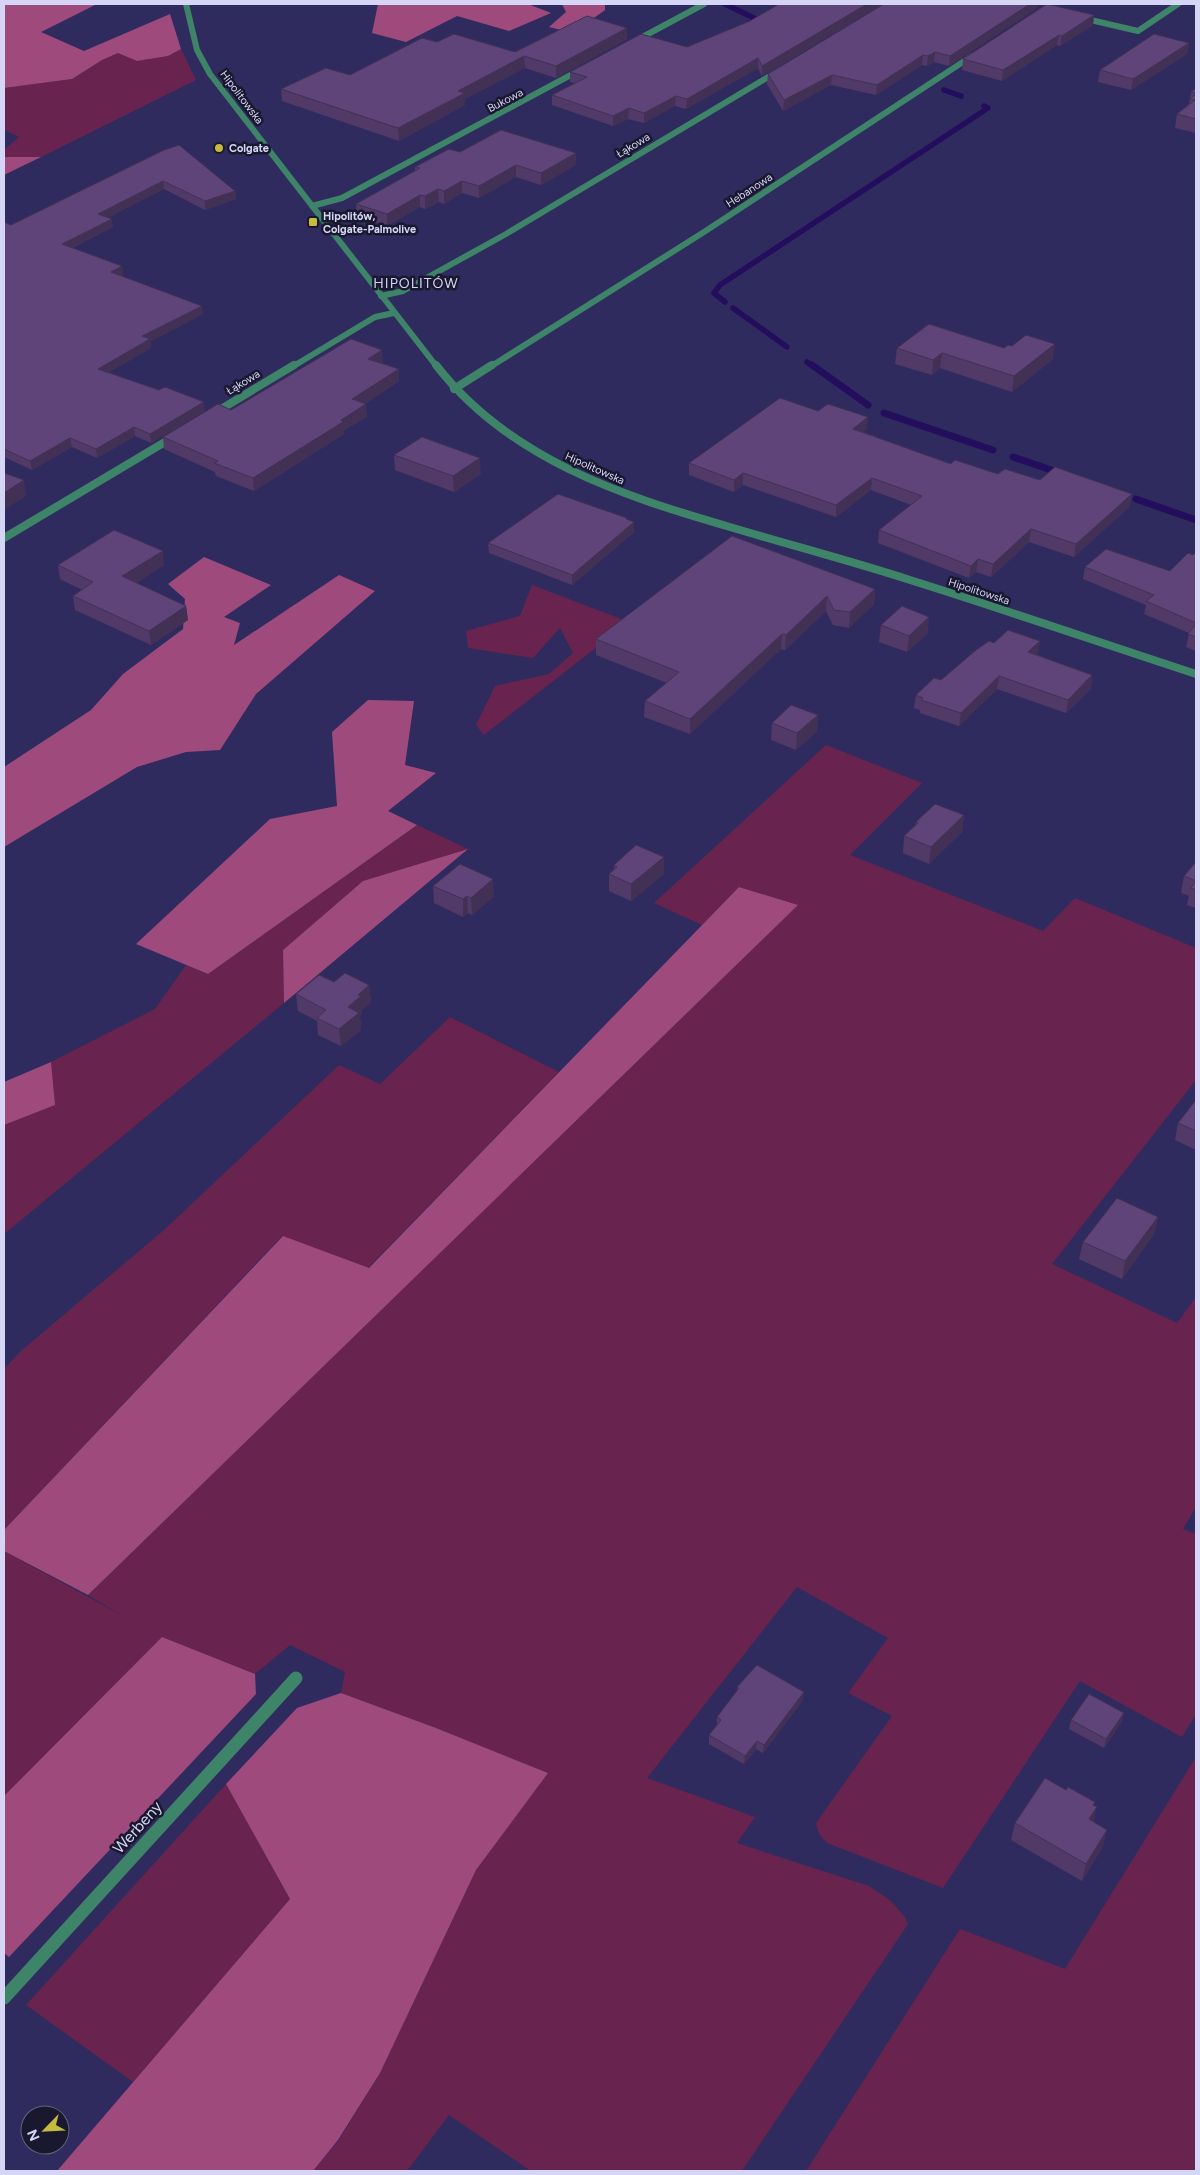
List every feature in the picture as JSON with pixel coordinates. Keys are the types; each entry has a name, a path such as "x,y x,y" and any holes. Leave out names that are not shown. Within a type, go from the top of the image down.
{"street":[{"name":"Hipolitowska","path":"186,4 197,50 210,74 454,389 484,415 513,436 561,467 610,490 691,516 910,580 1196,674"},
{"path":"624,46 704,4"},
{"path":"1073,16 1138,31 1178,4"},
{"name":"Hebanowa","path":"454,389 696,237 979,52"},
{"name":"Bukowa","path":"312,206 342,198 589,66"},
{"name":"Łąkowa","path":"381,296 404,291 506,234 788,66"},
{"name":"Łąkowa","path":"206,418 375,317 394,313"},
{"path":"4,538 181,433"},
{"name":"Werbeny","path":"4,1998 296,1678"}],"shaded area":[{"path":"4,4 97,4 41,32 84,51 170,14 181,49 168,56 137,61 118,53 102,60 72,79 4,88"},
{"path":"378,4 528,4 551,13 509,31 457,16 406,42 372,33"},
{"path":"562,4 605,4 605,10 573,33 549,27 566,12"},
{"path":"181,49 196,80 41,157 4,157 4,150 19,137 4,130 4,88 72,79 102,60 118,53 137,61 168,56"},
{"path":"4,157 41,157 4,175"},
{"path":"204,557 271,585 224,617 240,623 234,645 339,575 375,591 256,694 220,750 186,752 137,767 4,847 4,767 91,710 123,674 183,629 185,599 168,584"},
{"path":"532,585 629,622 484,735 476,725 495,686 549,674 573,653 560,628 533,658 468,648 466,631 520,616"},
{"path":"368,700 414,701 405,765 436,773 388,811 417,825 208,974 136,944 270,819 337,806 332,732"},
{"path":"826,745 922,783 850,855 1043,931 1075,898 1196,948 1196,1080 1052,1264 1177,1323 1196,1297 1196,1507 1183,1529 1196,1534 1196,1714 1182,1737 1080,1681 943,1888 827,1843 819,1834 816,1823 892,1716 848,1693 888,1638 797,1587 647,1778 755,1817 737,1843 869,1886 891,1901 904,1916 908,1924 742,2171 531,2171 449,2115 407,2171 313,2171 339,2140 380,2073 476,1870 548,1773 436,1728 341,1693 345,1672 290,1645 255,1674 162,1637 4,1796 4,1551 123,1616 88,1595 797,905 739,887 702,925 654,903"},
{"path":"417,825 468,849 363,881 283,950 284,1003 4,1234 4,1125 54,1105 51,1062 155,1009 186,965 208,974"},
{"path":"468,849 284,1003 283,950 363,881"},
{"path":"739,887 798,905 88,1595 4,1551 4,1530 283,1236 369,1268"},
{"path":"450,1017 559,1072 368,1268 282,1236 4,1530 4,1369 21,1351 164,1230 339,1065 380,1084"},
{"path":"51,1062 55,1105 4,1125 4,1082"},
{"path":"162,1637 255,1674 256,1694 9,1957 4,1953 4,1796"},
{"path":"341,1693 436,1728 548,1773 476,1870 380,2073 338,2140 313,2171 57,2171 290,1899 226,1784 297,1708"},
{"path":"1196,1757 1196,2171 806,2171 960,1929 1065,1969"},
{"path":"226,1784 290,1899 133,2082 26,2005"}],"building":[{"path":"779,4 867,4 762,66 758,58 687,99 676,96 644,113 629,108 613,116 552,95 587,77 570,72 641,34 687,47 750,21"},
{"path":"884,4 1030,4 950,56 935,52 928,56 923,55 877,85 832,75 784,100 768,74"},
{"path":"1047,4 1094,15 1003,70 963,59"},
{"path":"587,16 627,28 556,66 524,56 458,91 465,93 398,128 281,89 326,68 350,75 422,38 437,42 454,34 515,52"},
{"path":"1154,34 1189,43 1133,79 1100,70"},
{"path":"1196,94 1196,119 1177,114 1195,100 1190,99"},
{"path":"501,130 576,153 541,173 516,165 479,186 462,181 444,191 438,189 425,196 420,195 387,214 356,204 420,168 415,167 449,149 460,152"},
{"path":"179,145 235,191 205,201 163,181 98,214 112,219 62,244 122,266 111,272 202,306 142,336 150,339 98,369 159,390 165,387 204,402 150,434 134,427 96,449 70,438 30,461 4,449 4,222 11,225 164,150"},
{"path":"929,324 1004,348 1008,345 1012,346 1026,335 1055,344 1014,376 942,353 933,360 897,348"},
{"path":"351,339 382,350 368,359 399,369 352,399 366,404 341,420 343,422 253,478 214,463 218,461 163,437 218,404 231,410"},
{"path":"780,398 818,411 828,404 868,417 853,429 951,464 955,460 998,474 1005,469 1040,480 1055,467 1132,494 1076,544 1031,529 993,564 978,559 971,566 879,530 922,496 872,478 836,505 743,473 734,480 689,463"},
{"path":"422,437 480,458 453,476 394,455"},
{"path":"4,473 24,480 4,493"},
{"path":"558,494 634,522 572,575 488,543"},
{"path":"114,530 163,551 122,576 186,606 149,631 73,596 93,582 58,565"},
{"path":"732,536 875,589 850,612 834,610 827,596 786,635 782,634 690,719 645,701 679,672 596,639"},
{"path":"1106,549 1170,571 1188,553 1193,555 1196,552 1196,623 1146,601 1154,595 1085,567"},
{"path":"902,606 929,617 909,636 881,625"},
{"path":"1196,624 1196,637 1188,634"},
{"path":"1008,630 1040,641 1028,652 1092,675 1068,700 999,676 961,713 921,700 923,698 916,695 934,678 941,680 976,650 989,641 994,643"},
{"path":"791,705 818,715 797,733 772,723"},
{"path":"935,804 964,815 931,847 904,836 918,823 916,822"},
{"path":"636,845 664,857 631,884 609,874 617,867 614,865"},
{"path":"1196,862 1196,881 1184,876"},
{"path":"460,864 493,879 471,898 467,896 463,899 433,886"},
{"path":"1196,881 1196,890 1191,888"},
{"path":"345,973 369,985 358,995 361,996 348,1007 359,1013 339,1029 317,1018 326,1010 296,994 319,975 334,982"},
{"path":"1196,1100 1196,1131 1178,1123"},
{"path":"1117,1198 1158,1217 1125,1261 1083,1242"},
{"path":"757,1665 804,1692 764,1745 757,1741 745,1756 709,1735 721,1720 717,1717 739,1688 737,1687"},
{"path":"1089,1694 1124,1713 1106,1739 1071,1720"},
{"path":"1045,1778 1066,1790 1068,1787 1095,1802 1093,1805 1097,1807 1089,1819 1107,1830 1086,1864 1015,1823"}],"waterway":[{"path":"725,4 762,22"},
{"path":"944,90 961,96"},
{"path":"725,302 714,293 720,285 988,108 984,106"},
{"path":"733,308 787,347"},
{"path":"807,362 814,367"},
{"path":"812,365 868,405"},
{"path":"884,413 993,450"},
{"path":"1013,457 1063,474"},
{"path":"1136,499 1196,520"}],"place":[{"name":"Colgate","path":"219,148"},
{"name":"Hipolitów, Colgate-Palmolive","path":"313,222"}],"district":[{"name":"HIPOLITÓW","path":"416,283"}]}
